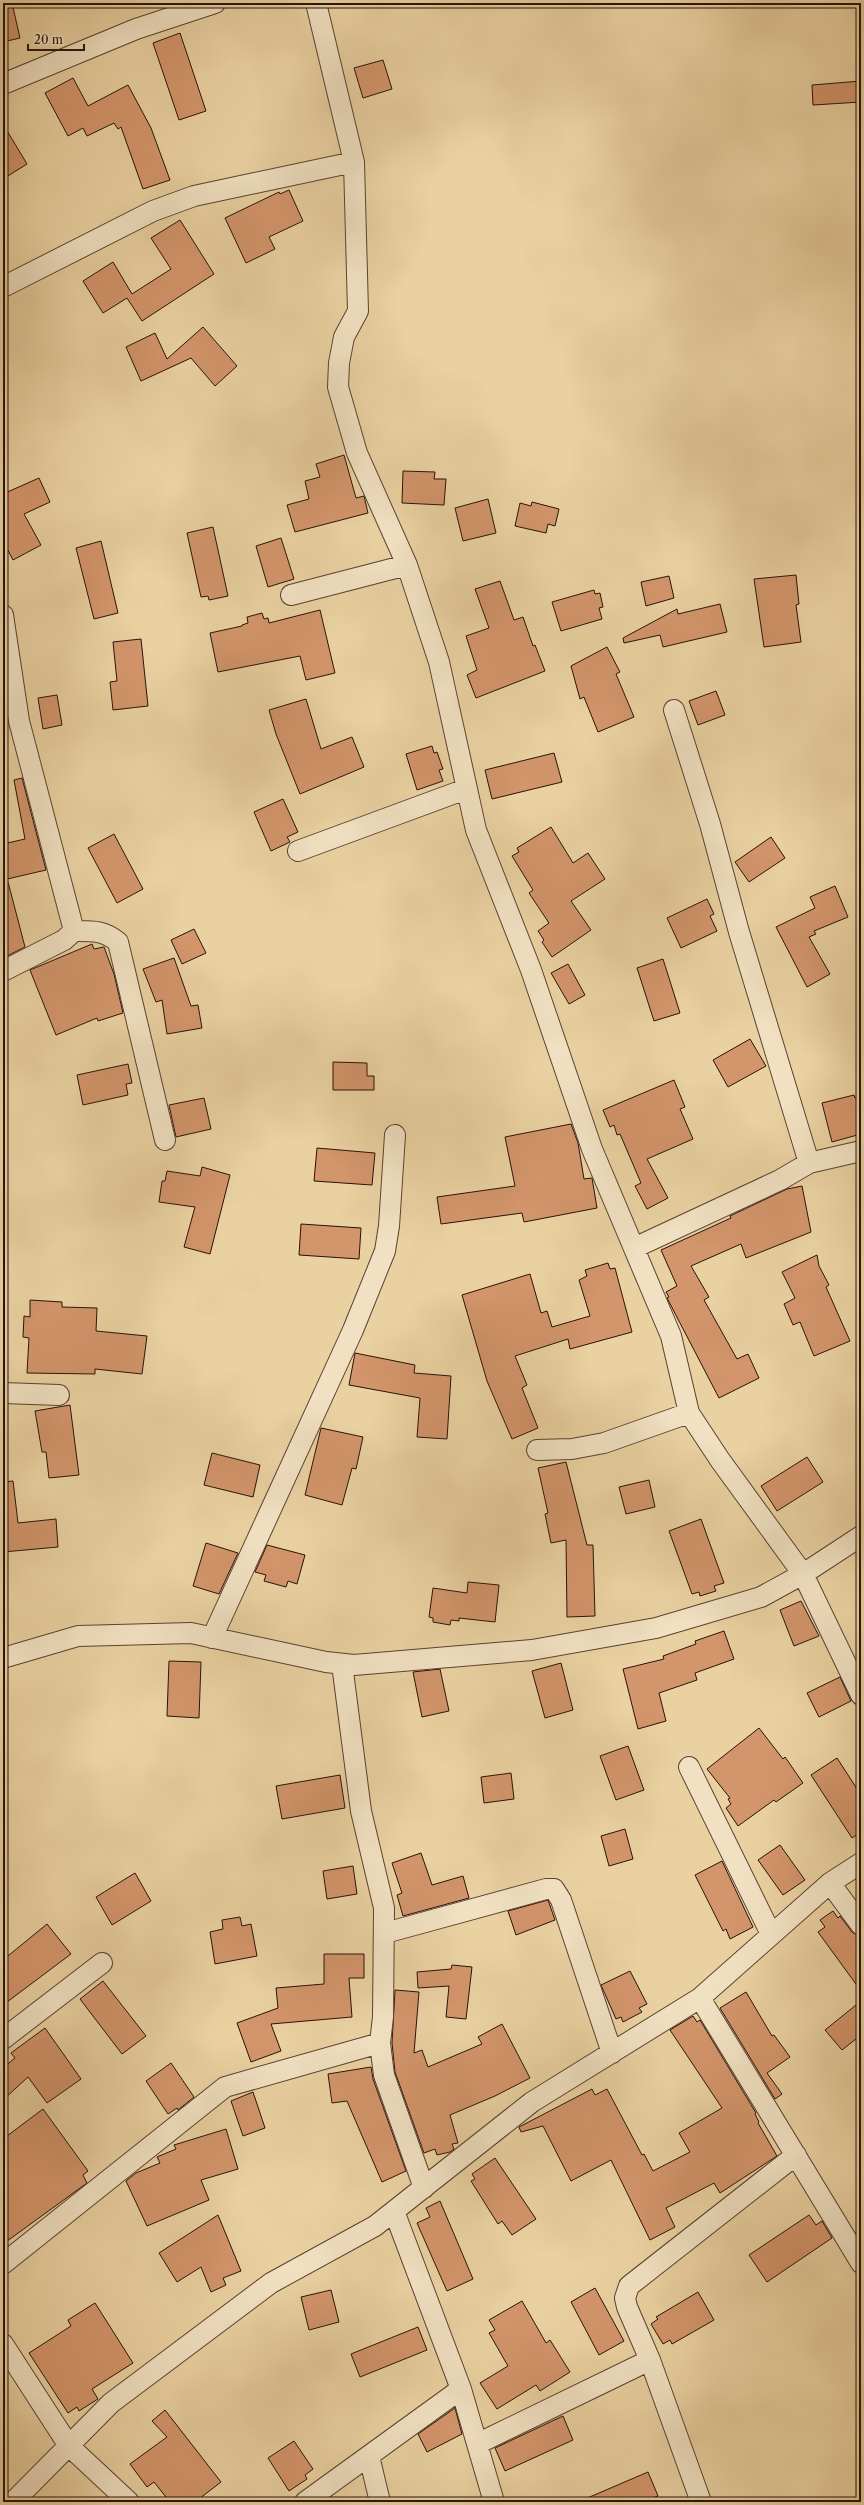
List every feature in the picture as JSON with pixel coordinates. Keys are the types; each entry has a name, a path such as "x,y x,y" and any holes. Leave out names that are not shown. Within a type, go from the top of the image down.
{"street":[{"path":"3,84 136,29 215,3"},
{"path":"316,3 354,162 358,311 344,337 339,363 338,387 358,453 407,565 439,662 476,830 531,970 592,1149 671,1336 689,1413 720,1460 803,1574 861,1695"},
{"path":"3,287 153,211 194,196 354,162"},
{"path":"291,595 407,565"},
{"path":"3,615 19,721 74,931"},
{"path":"674,710 710,824 739,932 809,1163"},
{"path":"298,851 466,789"},
{"path":"3,971 64,940 74,931 97,930 108,934 118,942 165,1140"},
{"path":"212,1638 346,1345 385,1251 389,1226 395,1135"},
{"path":"634,1248 780,1180 809,1163 861,1151"},
{"path":"3,1393 59,1395"},
{"path":"537,1450 572,1449 604,1443 689,1413"},
{"path":"3,1658 78,1636 191,1633 342,1664 354,1665 532,1650 656,1628 760,1597 803,1574 861,1536"},
{"path":"342,1664 361,1811 384,1908 384,2017 380,2043 384,2075 424,2188"},
{"path":"689,1767 771,1934"},
{"path":"14,2502 111,2403 271,2283 376,2226 532,2102 700,1998 830,1883 861,1863"},
{"path":"830,1883 861,1925"},
{"path":"385,1933 546,1889 554,1889 561,1900 612,2053"},
{"path":"3,2039 102,1963"},
{"path":"700,1998 861,2264"},
{"path":"3,2264 225,2087 380,2043"},
{"path":"701,2502 650,2360 627,2307 625,2298 629,2286 796,2155"},
{"path":"394,2211 461,2389 494,2502"},
{"path":"3,2344 68,2446 128,2502"},
{"path":"477,2444 650,2360"},
{"path":"305,2502 461,2389"},
{"path":"369,2456 380,2502"}],"building":[{"path":"3,3 12,3 20,38 3,42"},
{"path":"180,33 206,111 179,120 153,43"},
{"path":"383,60 392,89 363,98 354,68"},
{"path":"73,78 88,106 128,85 151,128 170,180 143,189 121,127 118,129 114,123 87,136 83,128 68,136 45,93"},
{"path":"861,81 861,102 813,105 812,85"},
{"path":"3,124 27,164 3,179"},
{"path":"289,190 303,221 269,237 275,249 246,263 225,218 279,192 280,194"},
{"path":"180,220 214,274 142,321 127,298 103,313 83,281 113,262 132,294 171,269 151,238"},
{"path":"203,327 237,366 215,386 191,358 141,381 126,347 155,333 167,359"},
{"path":"344,455 356,498 364,496 368,513 295,532 287,505 309,499 305,481 320,477 316,464"},
{"path":"403,471 435,472 434,479 446,479 444,505 402,503"},
{"path":"39,478 50,502 24,514 41,545 13,560 3,541 3,494"},
{"path":"488,499 496,533 463,541 455,508"},
{"path":"532,502 559,509 555,526 548,524 546,533 515,526 520,503 531,506"},
{"path":"213,527 228,596 209,600 208,596 201,597 187,533"},
{"path":"281,538 294,579 268,587 256,546"},
{"path":"101,541 118,613 94,619 76,548"},
{"path":"796,575 799,604 796,605 801,642 764,647 754,579"},
{"path":"669,576 674,598 646,606 641,582"},
{"path":"500,581 514,620 523,617 533,646 535,645 545,671 476,698 467,675 477,670 466,636 489,628 475,589"},
{"path":"594,590 595,594 600,593 603,607 599,608 602,619 561,631 552,602"},
{"path":"720,604 727,632 663,647 660,635 624,643 623,638 677,609 678,614"},
{"path":"320,610 335,673 306,680 300,656 218,672 210,633 242,626 248,623 247,617 262,613 264,619 268,618 269,623"},
{"path":"141,639 148,706 113,710 110,682 117,681 113,642"},
{"path":"607,647 620,672 616,674 634,717 598,732 584,697 580,699 571,666"},
{"path":"716,691 725,715 698,725 689,701"},
{"path":"57,695 62,725 43,729 38,698"},
{"path":"306,699 321,749 352,737 364,767 300,794 276,734 269,710"},
{"path":"432,746 434,753 437,752 443,769 439,770 443,781 417,790 406,754"},
{"path":"554,753 562,782 492,799 485,770"},
{"path":"22,778 46,870 3,880 3,844 25,839 14,780"},
{"path":"283,799 298,832 287,837 290,842 271,851 254,812"},
{"path":"551,827 573,863 588,853 605,879 571,901 591,930 552,957 542,942 544,940 538,931 549,923 529,893 533,890 512,856 519,852 517,848"},
{"path":"114,834 143,889 117,903 88,848"},
{"path":"771,837 785,858 749,882 735,862"},
{"path":"3,882 8,882 25,947 3,958"},
{"path":"835,886 848,917 814,931 816,934 809,937 830,974 807,987 776,927 815,908 810,897"},
{"path":"707,899 714,914 710,916 717,931 681,948 667,918"},
{"path":"194,929 206,953 182,964 171,940"},
{"path":"92,944 94,949 104,947 114,974 123,1013 98,1021 97,1018 56,1035 30,970"},
{"path":"174,958 191,1006 198,1005 202,1028 167,1034 162,1000 156,1002 143,969"},
{"path":"663,959 680,1013 654,1021 637,968"},
{"path":"568,964 585,995 569,1004 551,973"},
{"path":"750,1039 766,1066 728,1087 713,1060"},
{"path":"333,1062 367,1063 367,1076 374,1076 374,1090 333,1090"},
{"path":"128,1064 132,1083 126,1084 128,1095 83,1105 77,1075"},
{"path":"674,1080 685,1107 680,1109 693,1139 647,1159 668,1198 647,1209 635,1186 641,1183 620,1134 617,1135 614,1125 610,1127 603,1110"},
{"path":"854,1095 855,1098 861,1097 861,1134 832,1142 822,1103"},
{"path":"204,1098 211,1129 176,1137 169,1105"},
{"path":"571,1124 578,1143 584,1179 592,1178 597,1208 524,1222 522,1213 441,1224 437,1197 515,1186 505,1137"},
{"path":"317,1148 375,1153 372,1185 314,1181"},
{"path":"202,1167 230,1175 210,1254 184,1247 195,1207 159,1202 162,1181 165,1181 167,1171 200,1176"},
{"path":"802,1186 811,1232 746,1258 741,1244 691,1266 709,1297 704,1300 737,1359 748,1354 759,1378 719,1398 667,1298 669,1297 666,1292 677,1286 661,1250 731,1218 730,1216 787,1189"},
{"path":"301,1224 361,1228 359,1259 299,1255"},
{"path":"817,1255 819,1266 829,1285 826,1287 850,1341 814,1356 800,1322 793,1325 784,1304 795,1298 782,1272"},
{"path":"608,1263 610,1269 615,1268 632,1332 570,1349 568,1339 515,1356 527,1385 522,1388 538,1428 512,1439 487,1381 462,1295 530,1274 541,1313 547,1311 552,1327 590,1316 579,1280 587,1276 585,1270"},
{"path":"30,1300 62,1302 62,1307 97,1308 96,1331 147,1336 142,1374 95,1369 95,1374 27,1373 29,1338 23,1337 24,1316 30,1317"},
{"path":"355,1353 415,1365 414,1373 451,1376 447,1439 417,1437 420,1398 349,1385"},
{"path":"70,1405 79,1475 49,1478 46,1452 42,1452 35,1411"},
{"path":"321,1428 363,1437 356,1469 352,1468 342,1505 305,1495"},
{"path":"212,1453 260,1465 253,1497 204,1485"},
{"path":"807,1457 823,1482 777,1511 761,1486"},
{"path":"566,1462 587,1545 593,1545 595,1616 567,1617 566,1540 551,1543 545,1514 548,1513 538,1468"},
{"path":"649,1480 655,1507 626,1514 619,1487"},
{"path":"13,1481 18,1523 56,1519 58,1547 3,1552 3,1482"},
{"path":"701,1519 724,1583 714,1586 716,1591 700,1596 699,1592 692,1594 669,1531"},
{"path":"206,1543 238,1553 219,1594 193,1586"},
{"path":"267,1545 305,1555 297,1584 288,1581 286,1587 264,1581 266,1575 255,1572"},
{"path":"468,1582 499,1585 495,1622 459,1618 459,1621 451,1620 450,1625 433,1622 433,1618 429,1617 433,1588 467,1593"},
{"path":"801,1601 819,1636 794,1646 780,1610"},
{"path":"724,1631 734,1659 695,1673 697,1680 659,1693 666,1721 638,1729 623,1669 664,1659 663,1656 696,1644 695,1641"},
{"path":"169,1661 201,1662 199,1718 167,1716"},
{"path":"561,1663 573,1710 545,1718 532,1671"},
{"path":"440,1669 449,1711 422,1717 413,1672"},
{"path":"840,1677 851,1701 819,1717 807,1693"},
{"path":"759,1728 783,1759 785,1757 803,1783 776,1802 774,1800 738,1826 726,1808 731,1804 728,1799 730,1798 707,1769"},
{"path":"628,1746 644,1790 616,1800 600,1756"},
{"path":"837,1758 861,1795 861,1832 852,1838 811,1775"},
{"path":"511,1773 514,1799 484,1803 481,1777"},
{"path":"340,1775 345,1808 282,1819 276,1786"},
{"path":"625,1829 633,1859 609,1866 601,1836"},
{"path":"780,1845 805,1880 783,1895 758,1860"},
{"path":"421,1853 432,1885 463,1876 469,1898 403,1916 397,1895 402,1893 392,1863"},
{"path":"722,1861 753,1927 730,1939 726,1929 723,1931 695,1875"},
{"path":"353,1866 357,1894 327,1899 323,1871"},
{"path":"135,1873 151,1901 112,1925 96,1897"},
{"path":"548,1900 555,1920 516,1935 508,1911"},
{"path":"833,1911 838,1918 840,1916 852,1932 861,1937 861,1991 818,1932 825,1927 820,1920"},
{"path":"240,1917 242,1926 251,1924 257,1956 215,1964 210,1932 223,1929 222,1920"},
{"path":"47,1924 71,1954 3,2005 3,1960"},
{"path":"324,1954 364,1954 364,1978 349,1978 352,2017 271,2024 281,2051 251,2062 237,2023 278,2008 276,1988 324,1984"},
{"path":"452,1965 472,1967 466,2019 446,2017 449,1986 418,1988 417,1972 451,1969"},
{"path":"630,1971 647,2004 639,2008 642,2012 623,2022 621,2017 616,2019 601,1985"},
{"path":"103,1981 146,2036 122,2054 80,1999"},
{"path":"395,1990 419,1992 414,2053 422,2050 428,2067 482,2044 478,2037 502,2024 530,2078 495,2096 450,2115 458,2143 452,2144 454,2149 450,2152 437,2155 435,2149 424,2153 395,2072 392,2043"},
{"path":"746,1992 772,2036 774,2035 790,2057 767,2073 782,2094 775,2099 720,2008"},
{"path":"861,2001 861,2035 842,2050 825,2030"},
{"path":"693,2016 697,2022 700,2020 756,2113 758,2123 777,2156 720,2193 714,2183 666,2208 675,2227 650,2240 611,2160 571,2181 543,2126 521,2132 519,2127 592,2089 595,2095 607,2089 642,2155 644,2154 653,2171 690,2152 679,2133 722,2108 670,2030"},
{"path":"45,2028 81,2079 47,2103 28,2077 3,2100 3,2068 15,2058 11,2053"},
{"path":"171,2063 194,2097 178,2110 177,2108 168,2114 146,2081"},
{"path":"371,2067 373,2079 406,2171 382,2182 347,2101 332,2103 328,2074"},
{"path":"253,2092 265,2128 243,2136 231,2101"},
{"path":"43,2109 88,2171 83,2175 87,2183 3,2244 3,2139"},
{"path":"226,2129 238,2169 201,2180 209,2200 147,2226 126,2181 136,2173 160,2163 157,2157 176,2149 174,2145"},
{"path":"495,2158 536,2219 512,2235 502,2221 498,2224 471,2181 475,2179 472,2174"},
{"path":"440,2201 473,2279 447,2291 417,2223 430,2217 426,2208"},
{"path":"218,2215 241,2271 223,2278 226,2285 211,2292 201,2267 177,2282 159,2253"},
{"path":"809,2215 816,2225 822,2221 832,2238 767,2282 749,2255"},
{"path":"595,2288 624,2341 599,2355 571,2302"},
{"path":"331,2290 339,2322 309,2330 301,2297"},
{"path":"698,2292 714,2320 672,2344 670,2340 663,2344 651,2324 658,2319 656,2317"},
{"path":"522,2301 546,2343 550,2340 570,2372 540,2391 536,2385 497,2409 480,2383 508,2366 489,2333 495,2330 489,2320"},
{"path":"95,2303 133,2363 92,2389 98,2399 79,2411 77,2407 68,2413 29,2353 71,2326 68,2320"},
{"path":"418,2327 427,2350 360,2377 351,2354"},
{"path":"455,2408 462,2434 427,2452 418,2434"},
{"path":"165,2410 221,2482 195,2502 170,2502 154,2482 147,2487 130,2464 167,2437 152,2421"},
{"path":"563,2416 573,2440 505,2471 495,2448"},
{"path":"294,2441 313,2469 305,2475 307,2479 289,2491 268,2458"},
{"path":"648,2472 658,2496 643,2502 578,2502"}]}
